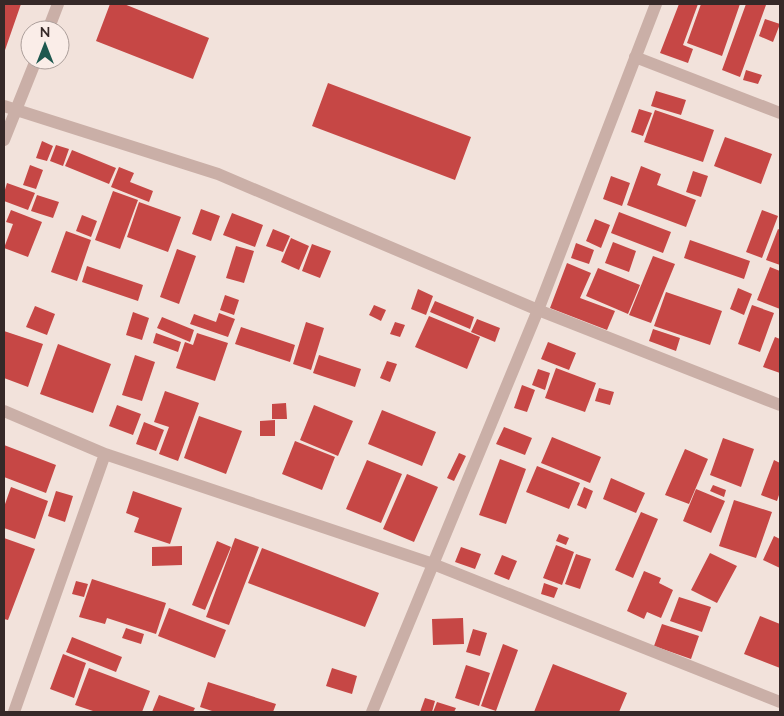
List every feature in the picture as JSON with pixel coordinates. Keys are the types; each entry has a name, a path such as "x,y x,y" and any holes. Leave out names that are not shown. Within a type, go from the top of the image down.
{"street":[{"path":"52,20 58,4"},
{"path":"372,712 538,310 656,4"},
{"path":"634,58 780,113"},
{"path":"4,140 9,108 30,70"},
{"path":"9,108 218,174 538,310 780,405"},
{"path":"4,410 105,454 433,564 780,702"},
{"path":"14,712 105,454"}],"building":[{"path":"4,4 21,4 4,53"},
{"path":"110,4 124,4 209,38 193,79 96,41"},
{"path":"679,4 698,4 683,45 693,49 688,63 660,53"},
{"path":"701,4 740,4 722,56 687,43"},
{"path":"746,4 766,5 740,77 722,70"},
{"path":"765,19 780,24 773,42 759,36"},
{"path":"746,70 762,75 758,84 743,80"},
{"path":"328,83 471,137 455,180 312,126"},
{"path":"656,91 686,100 681,115 651,106"},
{"path":"639,109 652,113 643,136 631,132"},
{"path":"655,110 714,130 703,162 644,142"},
{"path":"725,137 772,154 761,184 714,166"},
{"path":"42,141 53,146 47,161 36,158"},
{"path":"56,145 69,149 63,166 50,161"},
{"path":"72,150 116,168 109,184 65,166"},
{"path":"30,165 43,170 36,189 23,185"},
{"path":"641,166 661,174 657,185 696,200 686,227 627,205"},
{"path":"119,167 134,173 130,182 153,191 149,202 111,187"},
{"path":"693,171 708,176 701,197 686,192"},
{"path":"611,176 630,183 622,206 603,199"},
{"path":"7,183 35,193 28,210 4,201"},
{"path":"113,191 138,200 120,249 95,240"},
{"path":"37,195 59,202 53,218 31,211"},
{"path":"139,202 181,217 168,252 127,237"},
{"path":"201,209 220,216 211,241 192,234"},
{"path":"11,210 42,222 28,257 4,248 13,224 6,222"},
{"path":"762,210 778,216 762,258 746,252"},
{"path":"619,212 671,232 663,253 611,233"},
{"path":"232,213 263,225 255,247 223,235"},
{"path":"82,215 97,221 91,237 76,231"},
{"path":"595,219 610,225 601,248 586,241"},
{"path":"273,229 290,236 283,252 266,246"},
{"path":"778,229 780,230 780,265 766,260"},
{"path":"66,231 91,240 77,281 51,272"},
{"path":"291,238 309,246 299,270 281,262"},
{"path":"690,240 750,261 744,279 684,258"},
{"path":"613,242 636,251 629,272 605,263"},
{"path":"576,243 594,250 589,264 571,258"},
{"path":"312,244 331,251 320,278 302,271"},
{"path":"236,246 254,251 244,283 226,278"},
{"path":"177,249 196,256 179,304 160,297"},
{"path":"653,256 675,264 651,323 629,315"},
{"path":"567,263 591,273 580,298 615,311 607,330 550,308"},
{"path":"87,266 143,285 138,301 82,282"},
{"path":"770,267 780,271 780,309 757,300"},
{"path":"598,268 640,285 628,314 586,296"},
{"path":"738,288 752,294 744,315 730,309"},
{"path":"418,289 433,296 426,315 411,309"},
{"path":"666,292 722,311 710,345 654,326"},
{"path":"225,295 239,300 234,315 220,310"},
{"path":"435,301 474,317 470,329 430,312"},
{"path":"374,305 386,310 381,321 369,315"},
{"path":"752,305 774,313 760,352 738,344"},
{"path":"35,306 55,314 47,335 26,327"},
{"path":"133,312 149,318 142,340 126,335"},
{"path":"219,313 235,319 228,337 190,324 194,314 216,322"},
{"path":"429,316 480,337 467,369 415,347"},
{"path":"162,317 194,330 190,342 157,328"},
{"path":"477,319 500,328 495,342 471,332"},
{"path":"306,322 324,328 311,370 293,364"},
{"path":"395,322 405,325 400,337 390,334"},
{"path":"241,327 295,345 290,362 235,344"},
{"path":"653,329 680,338 676,351 649,341"},
{"path":"4,331 43,344 28,387 4,378"},
{"path":"156,333 181,342 178,352 153,343"},
{"path":"197,333 228,343 215,381 176,368 185,342 193,345"},
{"path":"775,337 780,339 780,373 763,367"},
{"path":"548,342 576,353 569,370 541,359"},
{"path":"58,344 111,364 93,413 40,394"},
{"path":"135,355 155,362 142,401 122,395"},
{"path":"319,355 361,369 355,387 313,373"},
{"path":"387,361 397,364 390,382 380,378"},
{"path":"556,368 596,383 585,412 545,398"},
{"path":"538,369 550,373 545,390 532,385"},
{"path":"522,385 535,390 527,412 514,408"},
{"path":"599,388 614,392 610,405 595,401"},
{"path":"165,391 199,403 178,461 159,454 169,427 154,422"},
{"path":"286,403 287,419 272,419 272,404"},
{"path":"117,405 141,414 133,435 109,426"},
{"path":"314,405 353,421 338,456 300,440"},
{"path":"382,410 436,432 422,466 368,444"},
{"path":"199,416 242,431 226,474 184,458"},
{"path":"275,420 275,436 260,436 260,421"},
{"path":"144,422 164,430 156,451 136,444"},
{"path":"504,427 532,438 525,455 496,444"},
{"path":"552,437 601,457 590,483 541,463"},
{"path":"723,438 754,449 741,487 710,475"},
{"path":"295,441 335,457 322,490 282,474"},
{"path":"4,445 56,465 46,493 4,477"},
{"path":"685,449 708,459 689,504 665,495"},
{"path":"459,453 466,456 454,481 447,478"},
{"path":"500,459 526,469 506,524 479,515"},
{"path":"367,460 402,474 381,523 346,509"},
{"path":"774,460 780,463 780,492 777,501 761,495"},
{"path":"537,466 580,483 569,509 526,492"},
{"path":"407,474 438,487 414,542 383,529"},
{"path":"611,478 645,493 636,513 603,499"},
{"path":"713,485 726,490 724,497 710,491"},
{"path":"11,487 48,501 35,539 4,528 4,507"},
{"path":"584,487 593,491 586,509 577,505"},
{"path":"696,489 725,501 711,533 683,521"},
{"path":"56,491 73,496 65,522 48,516"},
{"path":"133,491 182,508 170,544 134,532 139,518 126,513"},
{"path":"734,500 772,512 756,558 719,546"},
{"path":"641,512 658,519 633,578 615,570"},
{"path":"559,534 569,538 566,545 556,541"},
{"path":"774,536 780,539 780,568 763,560"},
{"path":"4,538 35,549 8,620 4,619"},
{"path":"235,538 259,547 229,625 206,617"},
{"path":"217,541 231,547 205,610 192,605"},
{"path":"556,545 574,552 562,585 543,578"},
{"path":"182,546 182,565 152,566 152,547"},
{"path":"461,547 481,554 475,569 455,562"},
{"path":"262,548 379,593 365,627 248,583"},
{"path":"710,553 737,566 717,603 691,590"},
{"path":"576,554 591,559 580,589 565,584"},
{"path":"502,555 517,561 509,580 494,574"},
{"path":"644,571 661,578 659,583 673,590 661,618 647,612 644,619 627,611"},
{"path":"92,579 166,603 156,634 107,618 105,624 79,617"},
{"path":"76,581 88,584 84,597 72,594"},
{"path":"544,583 558,588 554,598 541,594"},
{"path":"679,597 711,607 702,632 670,621"},
{"path":"169,608 226,630 215,658 158,636"},
{"path":"760,616 780,624 780,668 744,654"},
{"path":"463,618 464,644 433,645 432,619"},
{"path":"662,624 699,636 691,659 654,646"},
{"path":"126,628 144,634 141,644 122,638"},
{"path":"473,629 487,633 480,656 466,652"},
{"path":"72,637 122,657 116,672 66,652"},
{"path":"503,644 518,650 496,711 481,706"},
{"path":"63,654 86,663 74,698 50,689"},
{"path":"553,664 627,693 619,712 534,712"},
{"path":"466,665 490,673 479,706 455,698"},
{"path":"89,668 150,691 142,712 96,712 75,705"},
{"path":"332,668 357,676 352,694 326,686"},
{"path":"208,682 276,704 273,712 215,712 200,707"},
{"path":"159,695 195,708 193,712 152,712"},
{"path":"425,698 435,701 432,712 420,712"},
{"path":"437,702 456,708 454,712 433,712"}]}
